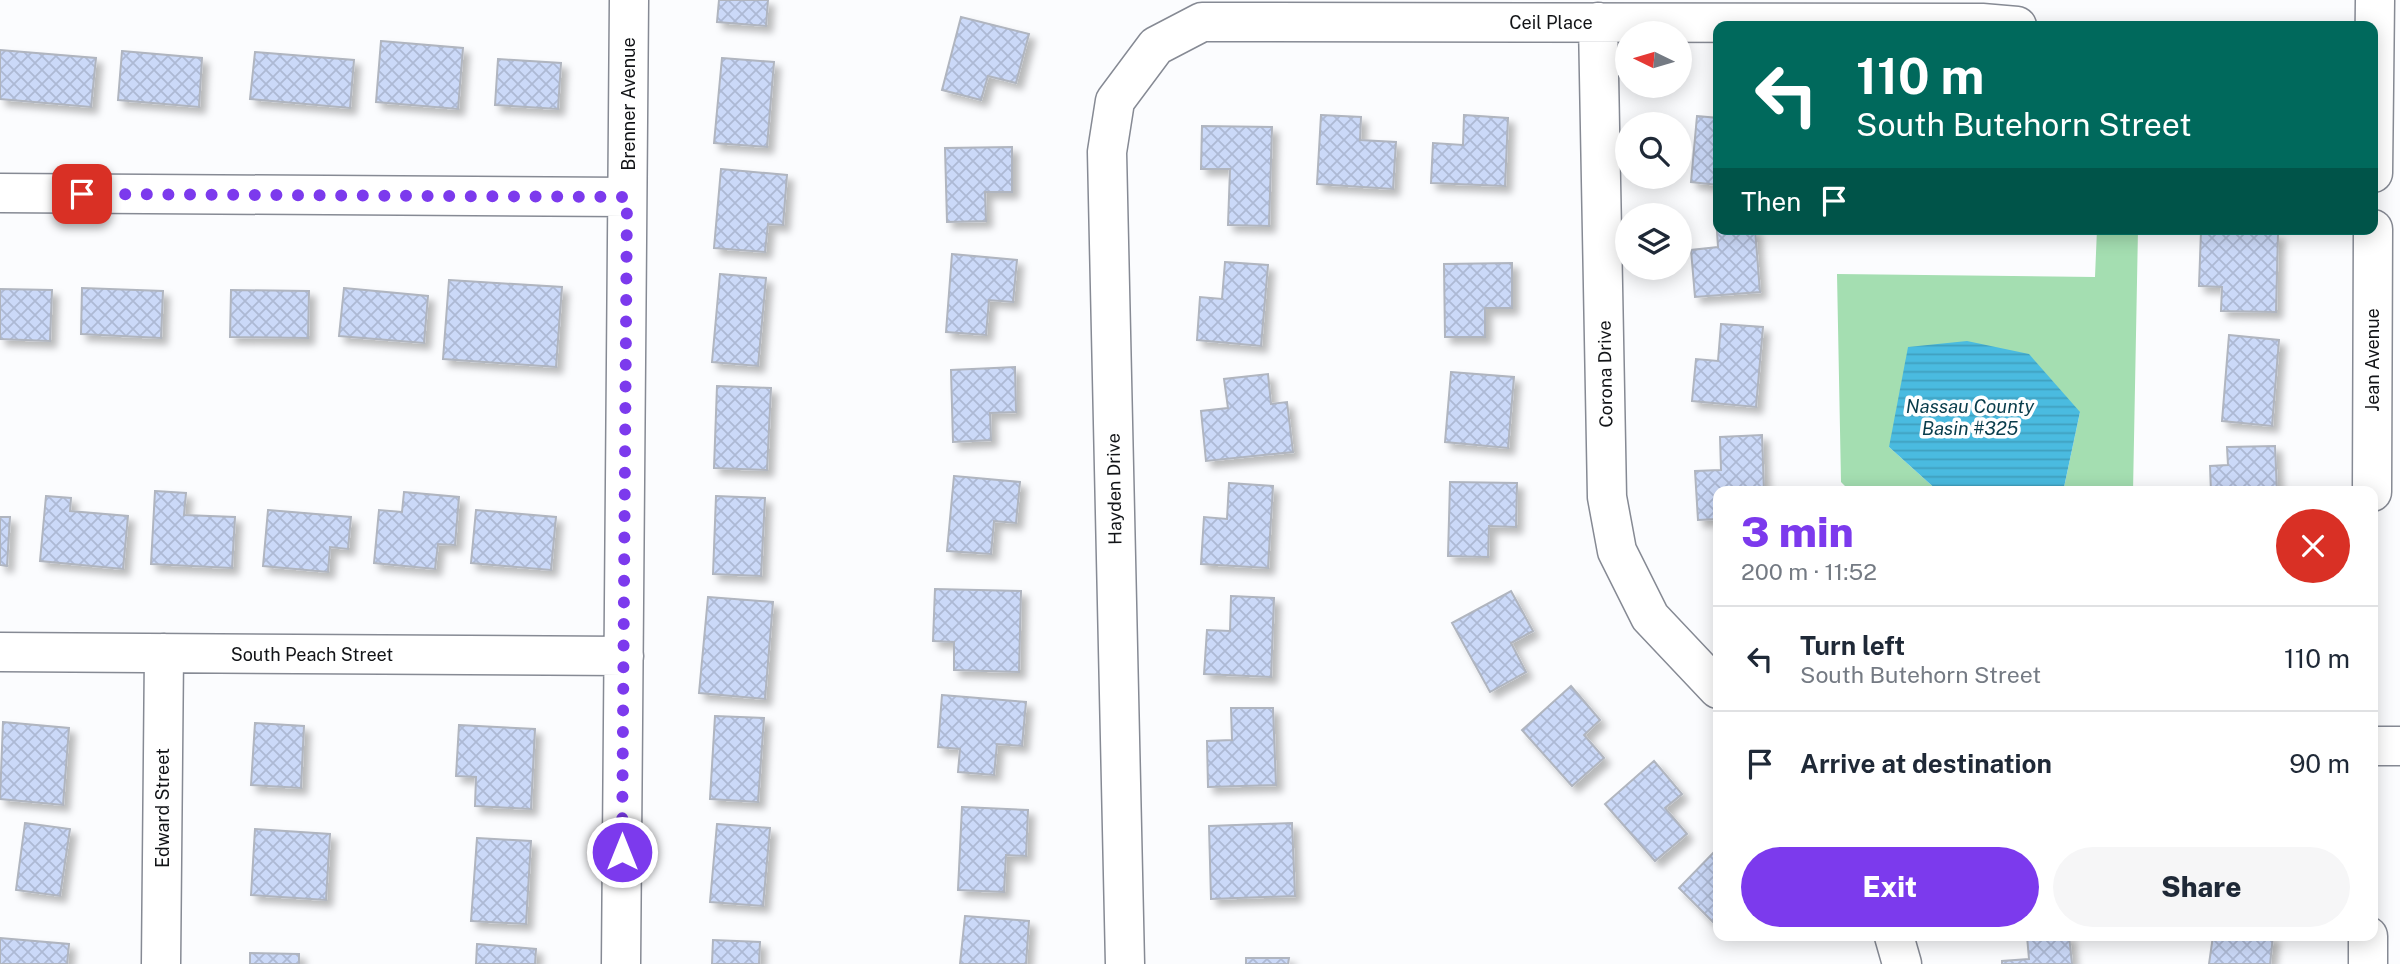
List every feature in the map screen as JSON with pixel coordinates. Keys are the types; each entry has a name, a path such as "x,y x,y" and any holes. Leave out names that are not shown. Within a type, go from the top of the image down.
{"street":[{"name":"Brenner Avenue","path":"621,964 629,0"},
{"path":"2374,21 2375,0"},
{"name":"Ceil Place","path":"1173,38 1202,22 1713,22"},
{"name":"Corona Drive","path":"1598,22 1607,497 1617,551 1650,617 1713,684"},
{"name":"Hayden Drive","path":"1125,964 1107,152 1115,101 1156,46 1173,38"},
{"path":"0,193 627,197"},
{"name":"Jean Avenue","path":"2372,486 2386,286 2373,235"},
{"name":"South Peach Street","path":"0,652 624,656"},
{"name":"Edward Street","path":"161,964 163,653"},
{"path":"2378,746 2400,746"},
{"path":"1895,941 1902,964"},
{"path":"2368,941 2368,964"}],"green space":[{"name":"Nassau County Basin #325","path":"2097,235 2138,235 2133,486 2064,486 2080,412 1889,447 1932,486 1845,486 1841,482 1837,274 2095,277"}],"water":[{"name":"Nassau County Basin #325","path":"1967,341 2029,354 2080,412 2064,486 1932,486 1889,447 1908,347"}],"building":[{"path":"719,0 768,0 766,26 717,22"},
{"path":"961,17 1029,34 1016,83 988,76 981,100 942,90"},
{"path":"381,41 463,48 458,109 376,102"},
{"path":"0,50 96,58 91,107 0,99"},
{"path":"122,51 202,58 199,107 118,100"},
{"path":"255,52 354,60 350,108 250,99"},
{"path":"722,58 774,62 767,147 714,143"},
{"path":"498,59 561,63 558,109 495,105"},
{"path":"1321,115 1361,117 1360,140 1396,142 1393,189 1317,184"},
{"path":"1464,115 1508,118 1505,186 1431,183 1433,143 1463,145"},
{"path":"1697,116 1713,118 1713,184 1692,182"},
{"path":"1202,126 1272,127 1269,226 1228,225 1230,169 1201,169"},
{"path":"1012,147 1012,192 985,192 986,221 947,222 945,148"},
{"path":"721,169 787,175 783,225 768,224 765,252 714,248"},
{"path":"1717,235 1755,235 1760,292 1695,297 1692,250 1718,247"},
{"path":"2201,235 2278,235 2276,312 2221,311 2222,287 2199,286"},
{"path":"952,254 1017,260 1013,302 989,300 986,335 946,332"},
{"path":"1225,262 1268,265 1261,346 1197,340 1200,297 1222,299"},
{"path":"1512,263 1512,308 1485,308 1485,337 1445,337 1444,264"},
{"path":"720,274 766,278 758,366 712,362"},
{"path":"449,280 562,287 556,367 443,359"},
{"path":"82,288 163,291 161,338 81,334"},
{"path":"344,288 428,296 424,343 339,336"},
{"path":"0,289 52,290 50,341 0,339"},
{"path":"231,290 309,291 308,338 230,337"},
{"path":"1721,324 1763,327 1756,407 1692,401 1696,359 1718,361"},
{"path":"2229,335 2279,340 2272,426 2222,421"},
{"path":"1015,367 1016,412 990,413 991,440 953,442 951,370"},
{"path":"1451,372 1514,377 1508,448 1445,442"},
{"path":"1268,374 1271,404 1287,402 1293,452 1206,461 1201,411 1228,408 1224,379"},
{"path":"717,386 771,388 767,470 714,468"},
{"path":"1762,435 1764,486 1713,486 1713,519 1698,520 1695,471 1721,470 1720,437"},
{"path":"2275,446 2277,486 2211,486 2210,466 2228,465 2227,447"},
{"path":"954,476 1020,482 1016,523 994,521 991,554 947,551"},
{"path":"1450,482 1517,483 1516,527 1489,526 1488,557 1448,556"},
{"path":"1229,483 1273,486 1268,568 1201,564 1204,517 1227,519"},
{"path":"155,491 186,493 184,515 235,517 232,568 151,564"},
{"path":"404,492 459,497 455,545 438,544 435,569 374,563 379,510 402,512"},
{"path":"46,496 71,498 70,511 128,516 123,569 40,561"},
{"path":"716,496 765,498 761,576 713,574"},
{"path":"268,510 351,517 348,549 330,547 328,572 263,566"},
{"path":"476,510 556,517 551,570 471,563"},
{"path":"0,517 10,517 7,566 0,565"},
{"path":"935,589 1021,591 1019,672 954,670 954,642 933,641"},
{"path":"1511,591 1533,631 1511,643 1526,672 1490,692 1452,623"},
{"path":"1231,596 1274,598 1271,677 1204,674 1207,630 1230,631"},
{"path":"708,597 773,602 765,699 699,693"},
{"path":"1571,686 1600,720 1584,735 1604,758 1572,786 1522,730"},
{"path":"942,695 1026,702 1022,746 997,744 994,775 958,772 960,749 938,747"},
{"path":"1231,708 1273,708 1276,785 1208,787 1207,741 1232,740"},
{"path":"715,716 764,718 758,802 710,799"},
{"path":"3,722 69,728 63,805 0,799"},
{"path":"255,723 304,726 301,788 251,785"},
{"path":"459,725 535,729 531,809 475,806 476,777 456,776"},
{"path":"1654,761 1682,794 1665,808 1687,834 1655,861 1605,804"},
{"path":"962,807 1028,810 1026,856 1006,855 1004,892 958,890"},
{"path":"25,823 70,829 60,896 16,890"},
{"path":"1292,823 1295,896 1211,899 1209,826"},
{"path":"717,824 770,828 763,906 710,902"},
{"path":"255,829 330,834 326,900 251,895"},
{"path":"477,838 531,841 526,924 471,921"},
{"path":"1713,853 1713,922 1679,888"},
{"path":"965,916 1029,921 1026,964 960,964"},
{"path":"0,938 69,944 67,964 0,964"},
{"path":"713,940 760,942 759,964 712,964"},
{"path":"2027,941 2070,941 2072,964 2002,964 2002,961 2029,959"},
{"path":"2212,941 2272,941 2270,964 2209,964"},
{"path":"477,944 536,949 535,964 476,964"},
{"path":"250,953 299,954 299,964 250,964"},
{"path":"1246,958 1289,958 1288,964 1246,964"}],"route":[{"path":"82,194 627,197 622,852"}]}
